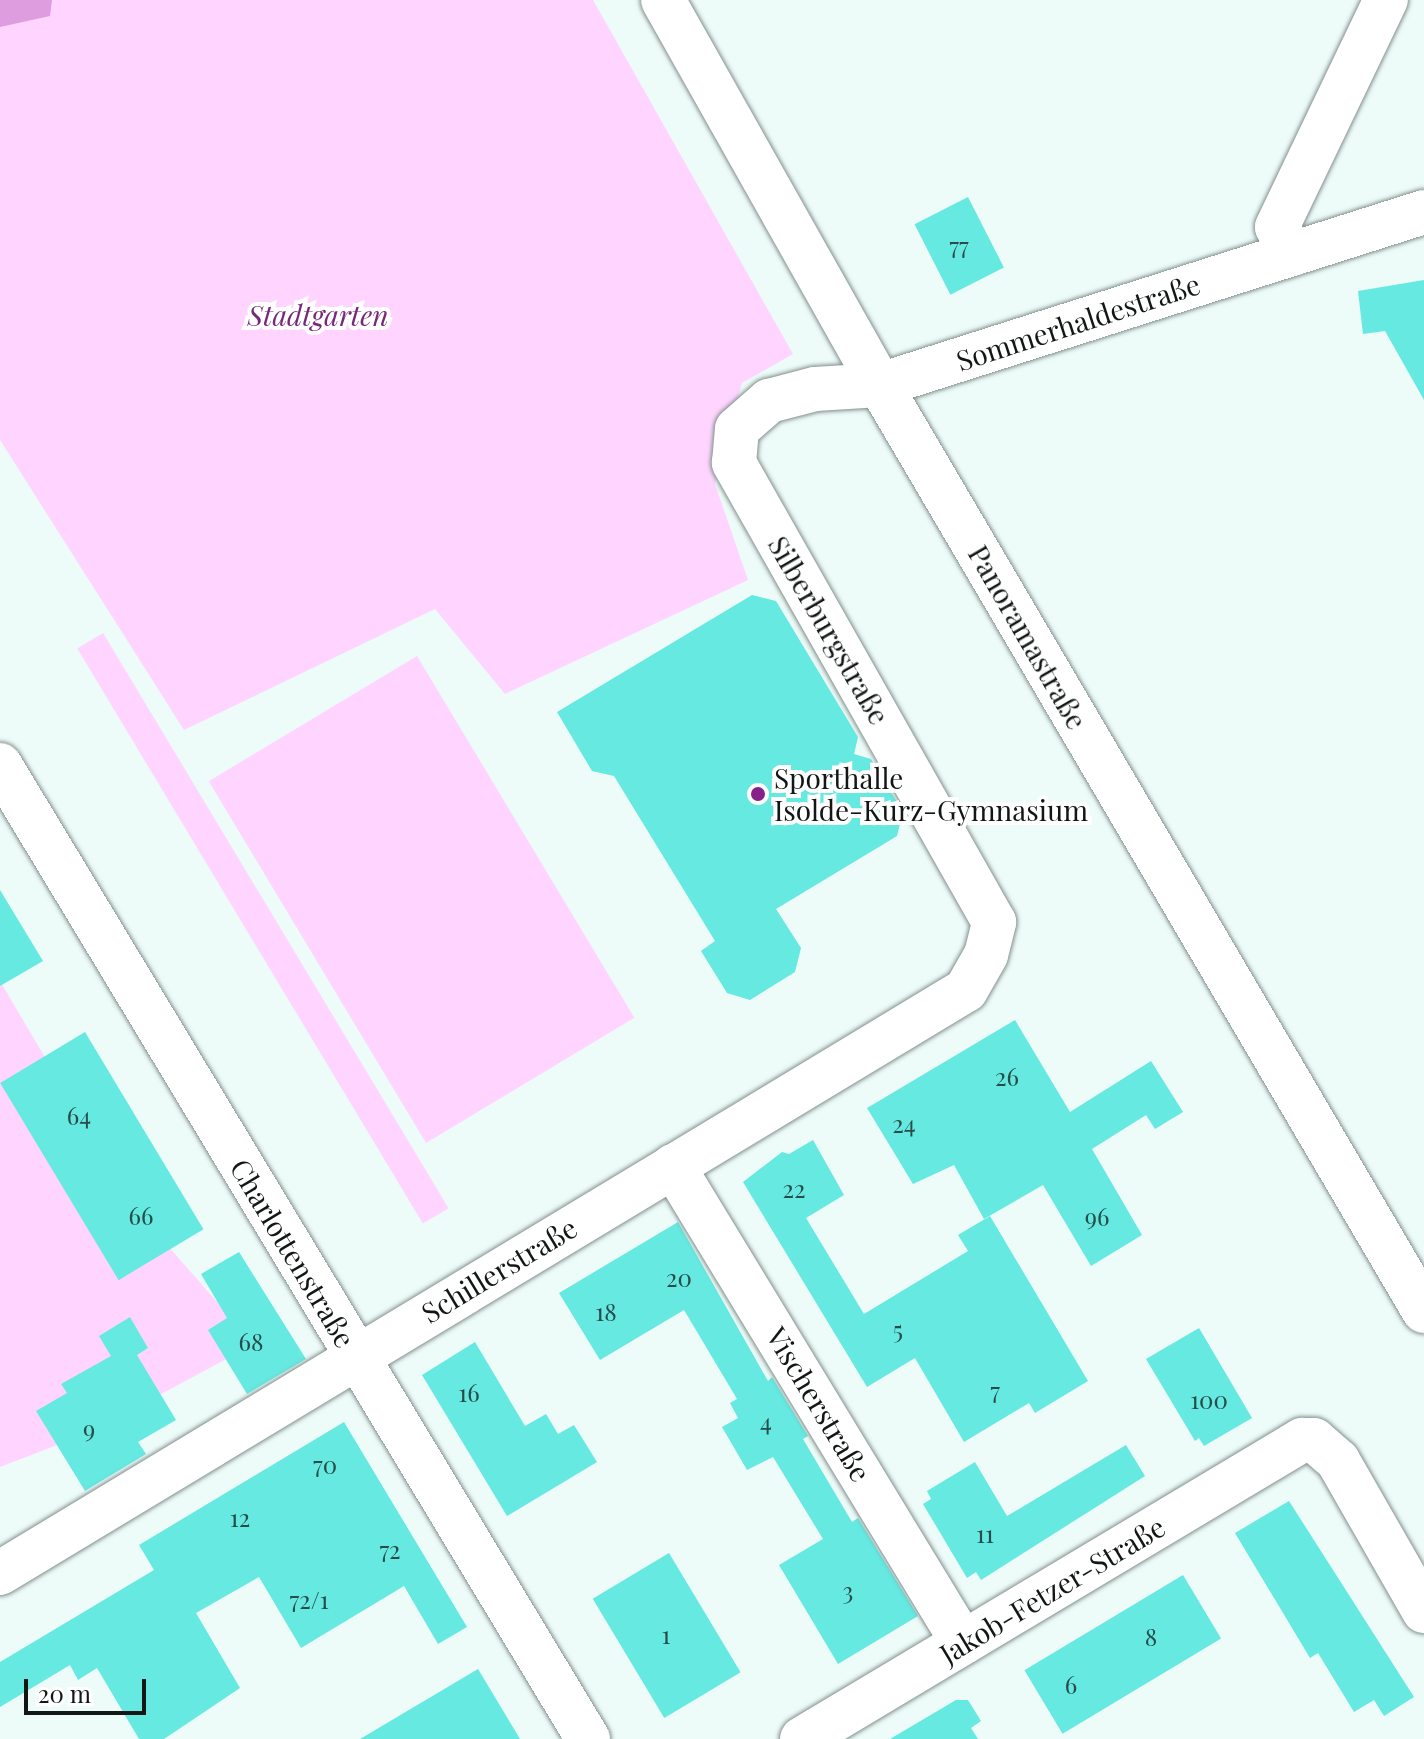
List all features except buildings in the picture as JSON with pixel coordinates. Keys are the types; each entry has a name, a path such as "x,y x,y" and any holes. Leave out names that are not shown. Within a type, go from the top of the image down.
{"street":[{"name":"Panoramastraße","path":"663,0 880,385 1424,1311"},
{"path":"1293,254 1277,227 1386,0"},
{"name":"Sommerhaldestraße","path":"737,429 769,401 815,389 880,385 1424,212"},
{"name":"Silberburgstraße","path":"737,429 734,463 994,922 986,955"},
{"name":"Charlottenstraße","path":"0,765 588,1739"},
{"name":"Schillerstraße","path":"0,1573 966,990 986,955"},
{"name":"Vischerstraße","path":"673,1166 963,1643"},
{"name":"Jakob-Fetzer-Straße","path":"802,1739 1302,1440 1314,1440 1338,1461 1424,1611"}],"green space":[{"name":"Stadtgarten","path":"0,0 593,0 793,354 742,383 715,484 748,580 505,694 435,609 184,730 0,440"},
{"path":"103,633 449,1208 423,1224 77,648"},
{"path":"417,656 634,1018 426,1143 209,781"},
{"path":"0,981 132,1205 254,1344 91,1432 0,1467"}],"shaded area":[{"path":"0,0 52,0 50,16 0,27"}],"place":[{"name":"Sporthalle Isolde-Kurz-Gymnasium","path":"758,794"}]}
